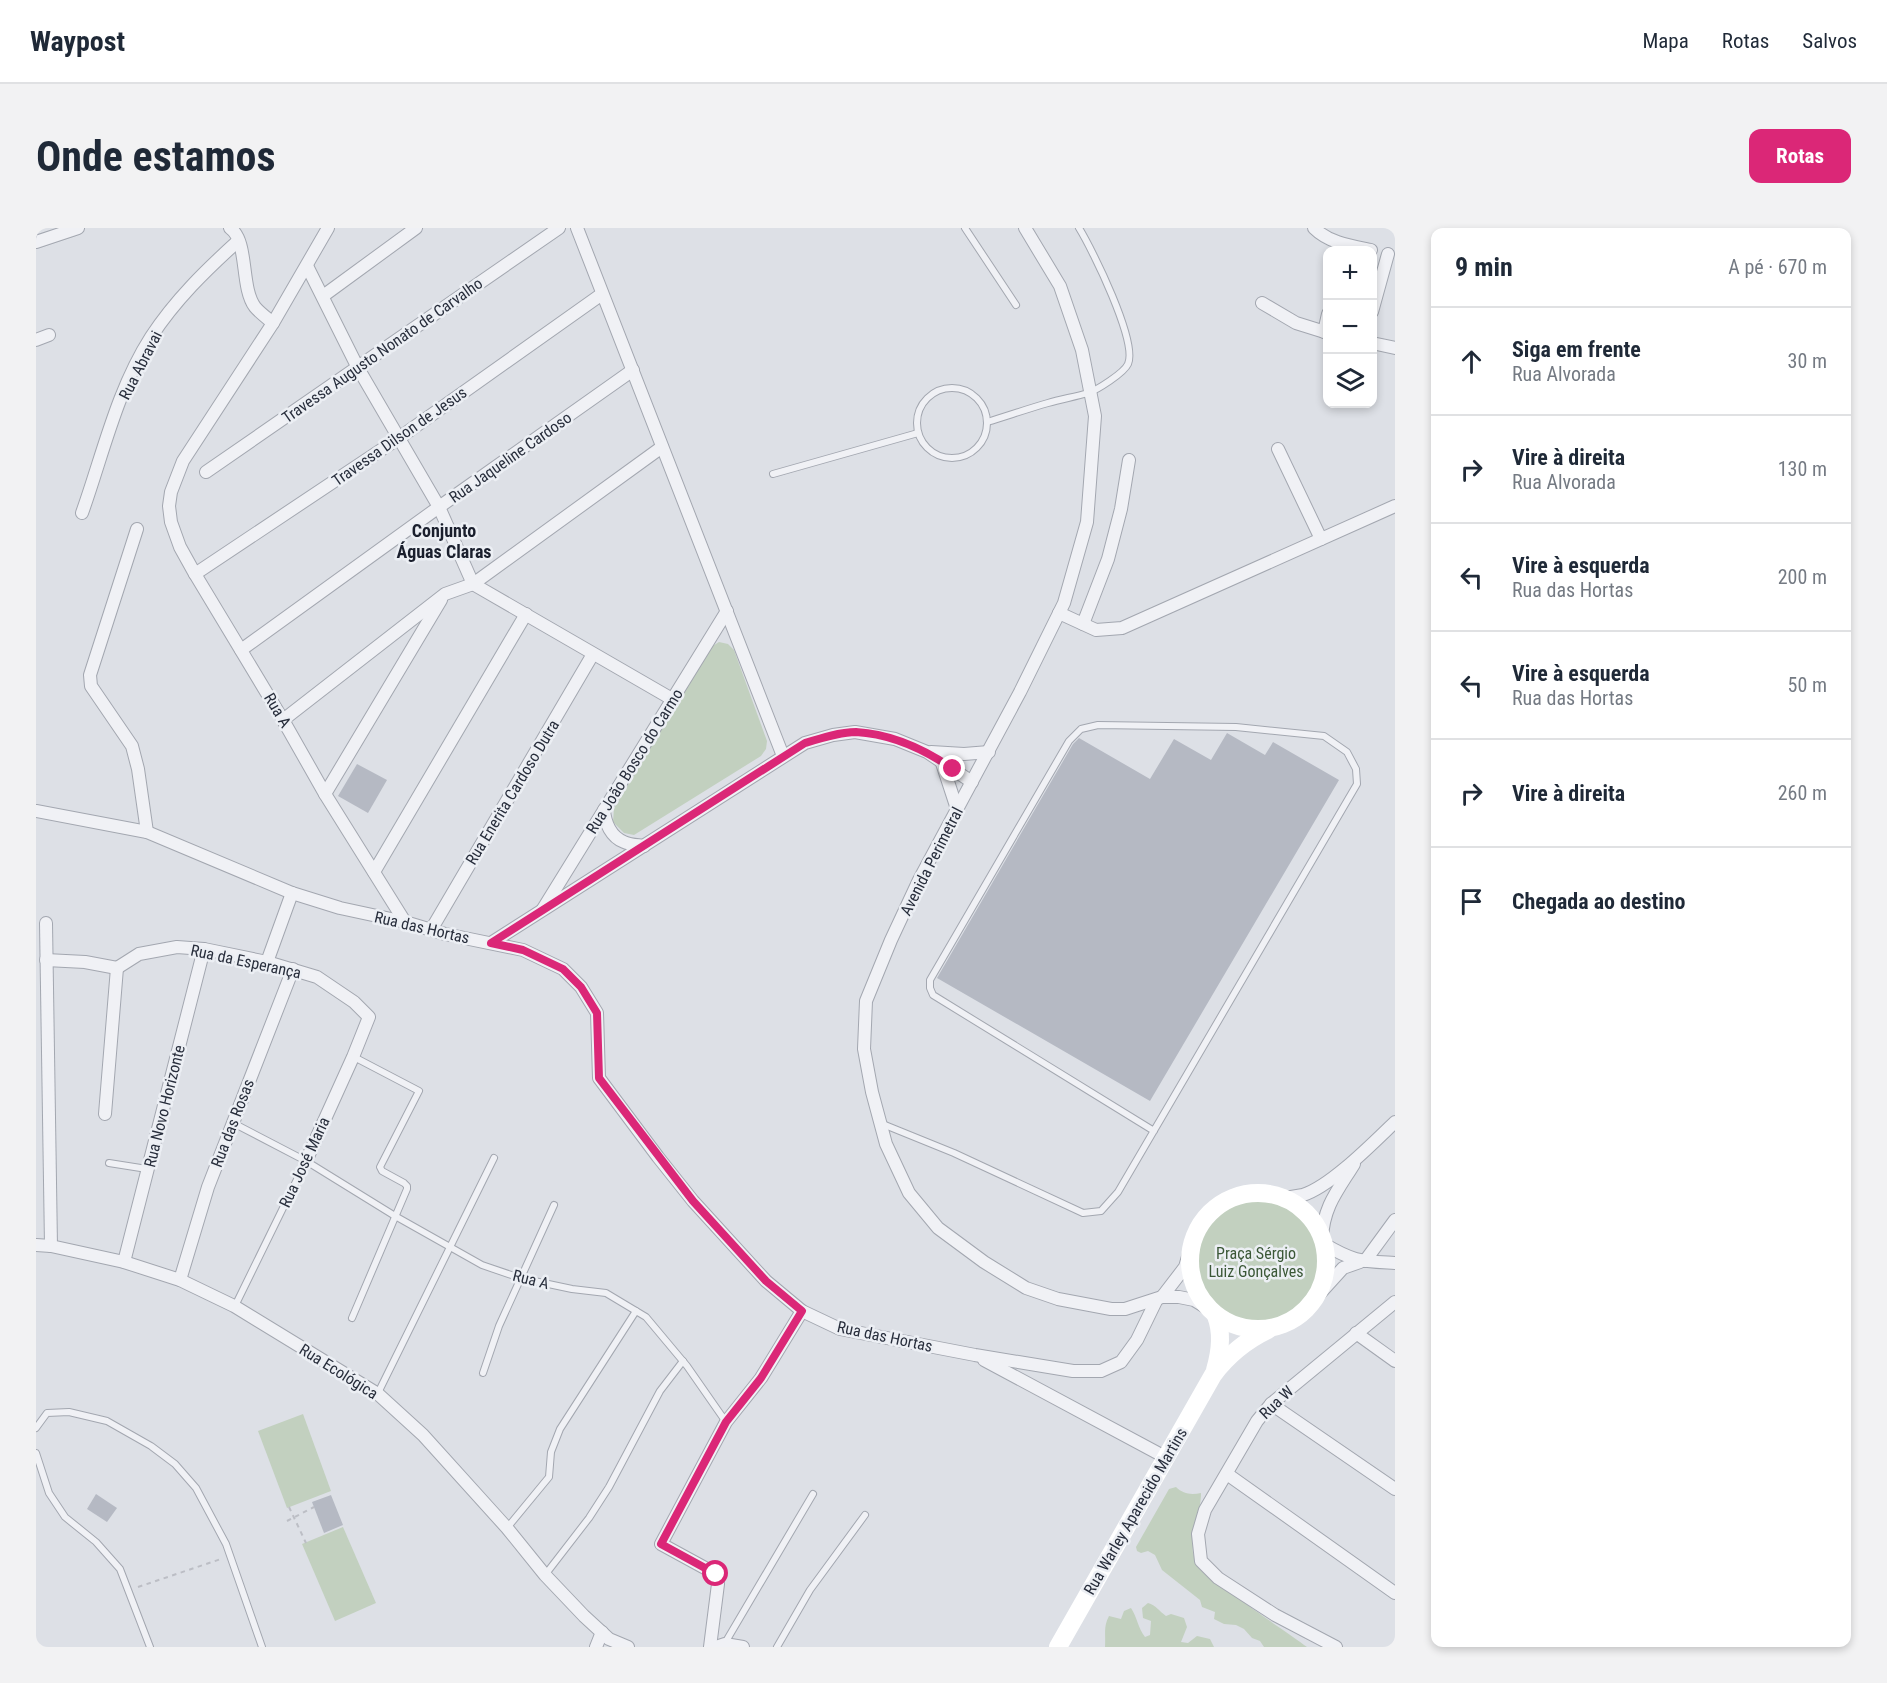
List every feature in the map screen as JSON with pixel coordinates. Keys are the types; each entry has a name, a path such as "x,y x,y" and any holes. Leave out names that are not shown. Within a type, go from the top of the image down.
{"street":[{"path":"36,242 78,228"},
{"path":"234,232 242,251 245,280 255,306 273,323 328,228"},
{"path":"323,296 416,228"},
{"name":"Travessa Augusto Nonato de Carvalho","path":"206,472 559,228"},
{"path":"577,228 783,756"},
{"name":"Avenida Perimetral","path":"1025,228 1060,286 1082,350 1095,416 1087,522 1064,603 989,752 919,880 891,940 866,1001 864,1049 886,1144 909,1193 938,1228 984,1262 1026,1288 1058,1299 1111,1309 1125,1309 1160,1298 1187,1297 1211,1312"},
{"path":"1314,228 1340,246"},
{"name":"Rua Abravai","path":"82,513 129,378 151,337 234,232"},
{"path":"1376,300 1391,255"},
{"path":"307,266 358,368 439,507 473,584 672,699"},
{"name":"Travessa Dilson de Jesus","path":"195,574 399,438 602,294"},
{"path":"1262,303 1296,323 1323,331"},
{"name":"Rua A","path":"273,323 183,461 171,492 169,506 171,522 180,547 195,574 325,794 405,922"},
{"path":"36,340 49,335"},
{"path":"1377,344 1395,348"},
{"name":"Rua Jaqueline Cardoso","path":"241,650 633,370"},
{"path":"283,720 445,594 473,584 662,447"},
{"path":"1278,449 1321,539"},
{"path":"1083,624 1108,559 1121,509 1129,460"},
{"path":"1059,613 1096,630 1122,628 1395,506"},
{"path":"137,529 90,675 91,686 132,746 138,769 147,832"},
{"path":"325,794 445,594"},
{"name":"Rua João Bosco do Carmo","path":"542,912 727,611"},
{"path":"374,872 526,614"},
{"name":"Rua Enerita Cardoso Dutra","path":"431,930 593,654"},
{"path":"491,943 805,743 832,735 855,732 895,739 927,752 972,782"},
{"path":"927,752 964,754 989,752"},
{"path":"941,760 957,809"},
{"path":"604,810 604,819 610,831 623,842 644,846"},
{"name":"Rua das Hortas","path":"36,811 147,832 292,893 340,908 523,950 563,969 581,987 597,1013 599,1078 693,1201 766,1281 802,1311 840,1329 1073,1371 1101,1371 1121,1362 1137,1340 1160,1298"},
{"path":"267,962 292,893"},
{"path":"46,923 51,1246"},
{"name":"Rua da Esperança","path":"117,968 139,954 177,946 204,949 267,962 317,976 354,1002 369,1017"},
{"name":"Rua Novo Horizonte","path":"124,1262 204,949"},
{"path":"46,960 85,962 117,968 105,1114"},
{"name":"Rua das Rosas","path":"180,1280 208,1187 293,969"},
{"name":"Rua José Maria","path":"306,1161 369,1017"},
{"path":"1285,1198 1313,1190 1359,1156 1395,1122"},
{"path":"1314,1300 1323,1282 1326,1263 1323,1241 1324,1215 1359,1156"},
{"path":"1160,1298 1185,1267 1196,1231 1208,1214 1225,1201 1244,1194 1265,1193 1285,1198 1301,1208 1314,1222 1323,1241 1349,1258 1363,1262 1395,1263"},
{"path":"1190,1250 1190,1271 1196,1291 1211,1312 1233,1325 1251,1330 1269,1329 1295,1319 1306,1310 1343,1268 1363,1262 1395,1220"},
{"name":"Rua Ecológica","path":"36,1245 51,1246 124,1262 180,1280 234,1306 378,1394 423,1435 507,1528 545,1575 609,1639 628,1647"},
{"name":"Rua W","path":"1336,1647 1275,1615 1218,1578 1201,1561 1198,1534 1205,1510 1257,1421 1271,1404 1395,1302"},
{"path":"710,1647 718,1584 716,1574 661,1544 726,1422 761,1378 802,1311"},
{"name":"Rua Warley Aparecido Martins","path":"1211,1312 1218,1322 1221,1344 1213,1375"},
{"name":"Rua Warley Aparecido Martins","path":"1058,1647 1213,1375 1239,1346 1269,1329"},
{"path":"1356,1333 1395,1361"},
{"path":"975,1355 1165,1457"},
{"path":"1271,1404 1395,1489"},
{"path":"1227,1474 1395,1593"},
{"path":"596,1647 602,1632"},
{"path":"720,1645 743,1647"}],"lane":[{"path":"965,228 1016,305"},
{"path":"987,422 1090,392 1128,364 1130,353 1119,313 1090,246 1079,228"},
{"path":"946,388 970,393 982,406 987,422 979,446 973,452 957,458 940,457 933,453 926,448 918,433 917,416 924,401 946,388"},
{"path":"773,474 918,433"},
{"path":"880,1123 954,1153 1083,1213 1101,1211 1118,1192 1154,1131 1357,784 1356,769 1347,752 1324,736 1236,728 1098,726 1081,729 1069,741 930,980 933,994 1154,1131"},
{"path":"352,1318 407,1186 382,1171 380,1167 418,1091 353,1057"},
{"name":"Rua A","path":"233,1123 306,1161 395,1216 482,1265 520,1278 572,1289 606,1293 646,1317 682,1361 726,1422"},
{"path":"378,1394 494,1158"},
{"name":"Rua José Maria","path":"234,1306 306,1161"},
{"path":"109,1163 148,1169"},
{"path":"483,1373 499,1326 554,1205"},
{"path":"507,1528 549,1477 551,1452 560,1429 636,1311"},
{"path":"545,1575 589,1518 609,1487 660,1391 682,1361"},
{"path":"36,1428 47,1413 69,1412 106,1421 151,1446 175,1464 196,1488 226,1544 262,1647"},
{"path":"36,1453 49,1493 65,1517 96,1542 120,1569 150,1647"},
{"path":"720,1645 813,1494"},
{"path":"777,1647 810,1590 865,1515"}],"path":[{"path":"289,1507 306,1543"},
{"path":"287,1521 314,1507"},
{"path":"129,1590 229,1556"}],"green space":[{"path":"719,642 728,644 734,650 767,741 766,749 761,756 634,835 624,833 613,822 614,808 711,647"},
{"name":"Praça Sérgio Luiz Gonçalves","path":"1257,1200 1281,1205 1301,1218 1314,1238 1319,1262 1314,1286 1301,1306 1281,1319 1257,1324 1233,1319 1213,1306 1200,1286 1195,1262 1200,1238 1213,1218 1233,1205"},
{"path":"303,1414 331,1491 287,1508 258,1431"},
{"path":"1176,1487 1187,1493 1201,1493 1193,1547 1198,1563 1226,1588 1307,1647 1264,1647 1244,1629 1214,1619 1215,1612 1202,1607 1200,1600 1162,1570 1155,1555 1148,1551 1141,1553 1137,1551 1136,1547 1169,1489"},
{"path":"343,1527 376,1603 335,1621 302,1544"},
{"path":"1148,1603 1166,1616 1171,1614 1184,1618 1187,1627 1181,1642 1188,1643 1197,1636 1210,1639 1214,1647 1105,1647 1105,1627 1109,1616 1121,1619 1124,1611 1131,1608 1145,1637 1150,1635 1151,1621 1143,1618 1142,1608"}],"building":[{"path":"1227,733 1265,755 1273,742 1339,780 1150,1101 937,978 1073,744 1079,738 1150,779 1174,739 1211,760"},
{"path":"357,764 387,780 368,813 338,796"},
{"path":"96,1494 117,1508 107,1522 87,1509"},
{"path":"331,1495 343,1525 324,1533 312,1502"}],"district":[{"name":"Conjunto Águas Claras","path":"444,541"}],"route":[{"path":"716,1574 661,1544 726,1422 761,1378 802,1311 766,1281 693,1201 599,1078 597,1013 581,987 563,969 523,950 491,943 805,743 832,735 855,732 895,739 927,752 953,769"}]}
